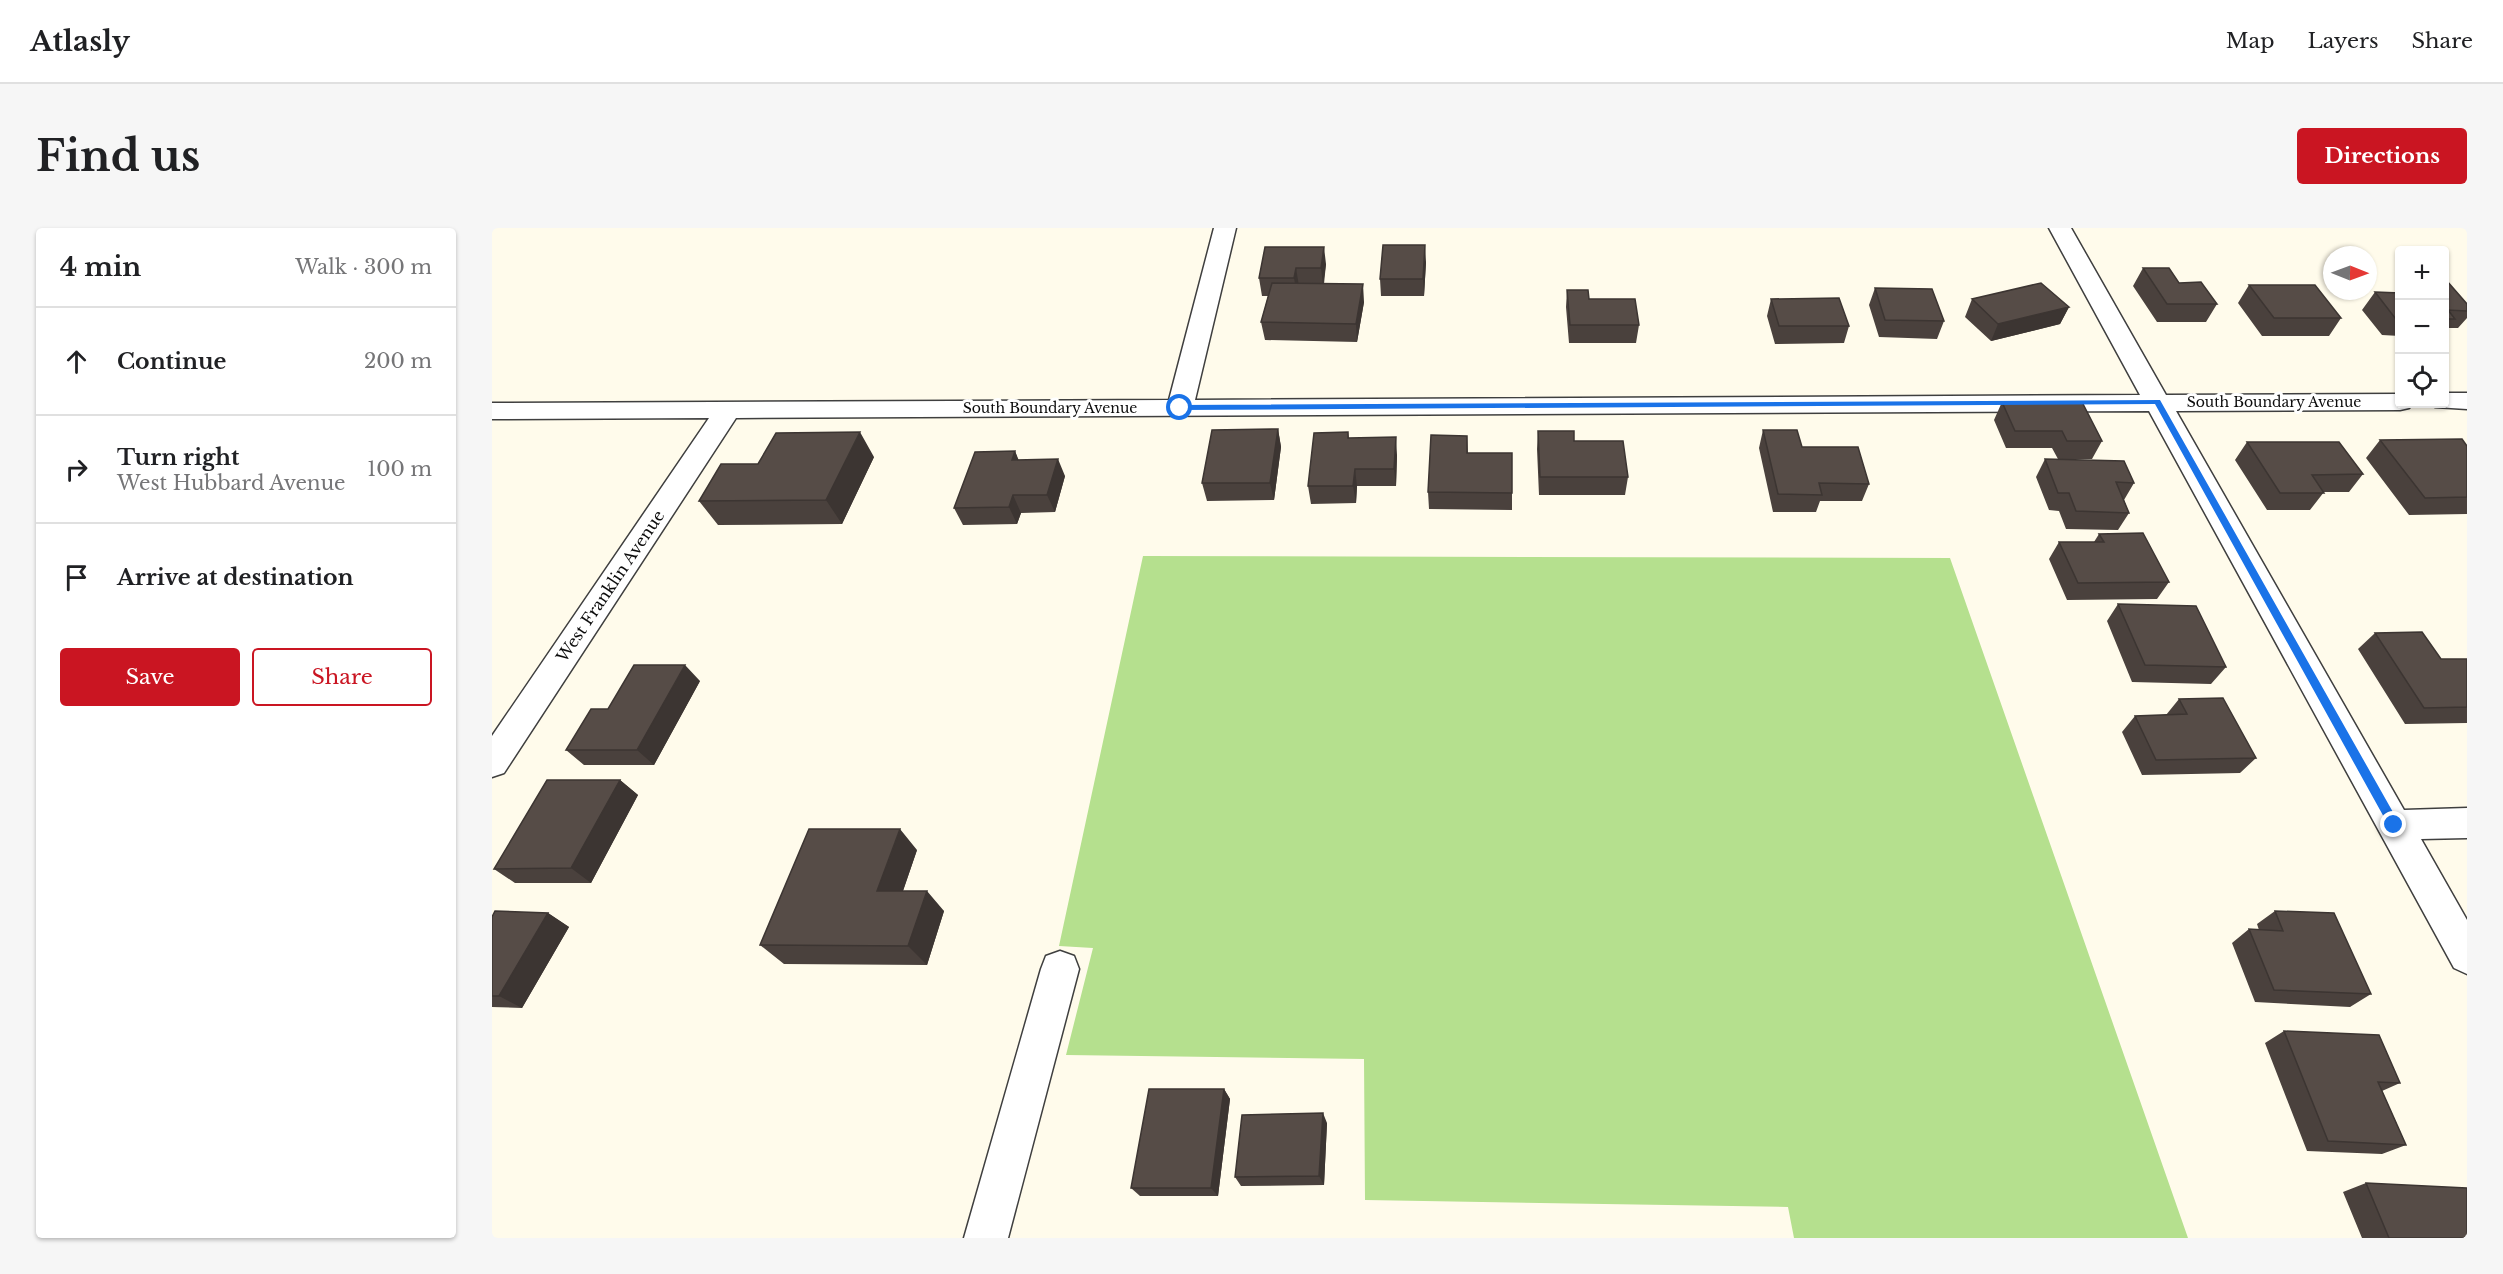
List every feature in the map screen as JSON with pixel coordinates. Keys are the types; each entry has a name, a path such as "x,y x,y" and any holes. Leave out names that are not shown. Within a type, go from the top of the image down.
{"street":[{"path":"1180,408 1225,228"},
{"path":"2060,228 2467,956"},
{"path":"2449,401 2467,401"},
{"name":"South Boundary Avenue","path":"492,411 2395,402"},
{"name":"West Franklin Avenue","path":"492,763 728,410"},
{"path":"2394,825 2467,823"},
{"path":"987,1238 1060,969"}],"green space":[{"path":"1143,556 1950,558 2188,1238 1794,1238 1788,1207 1365,1200 1364,1059 1066,1055 1093,948 1059,946"}],"building":[{"path":"1383,245 1425,245 1423,279 1380,279"},
{"path":"1265,247 1324,247 1321,268 1296,268 1294,278 1259,278"},
{"path":"2143,268 2169,268 2179,283 2201,282 2217,304 2167,304"},
{"path":"1272,283 1363,284 1356,324 1261,322"},
{"path":"2041,283 2069,307 1998,324 1972,299"},
{"path":"2449,283 2467,304 2467,311 2449,310"},
{"path":"2249,285 2315,285 2323,295 2323,300 2327,300 2341,318 2274,318"},
{"path":"1875,288 1932,289 1944,321 1885,320"},
{"path":"1567,290 1588,290 1589,299 1635,299 1639,325 1570,325"},
{"path":"2377,292 2395,293 2395,318 2377,295"},
{"path":"1839,298 1849,326 1779,326 1771,299"},
{"path":"2449,311 2455,319 2449,319"},
{"path":"2002,402 2082,402 2102,441 2067,441 2062,431 2015,431"},
{"path":"1278,429 1270,483 1202,483 1212,430"},
{"path":"1763,430 1797,430 1802,447 1858,447 1869,484 1819,483 1822,495 1778,494"},
{"path":"1538,431 1574,431 1574,441 1623,441 1628,477 1540,477"},
{"path":"860,432 826,500 699,501 721,464 758,464 776,433"},
{"path":"1348,432 1348,438 1396,437 1394,469 1355,469 1353,486 1308,486 1314,433"},
{"path":"1431,435 1467,436 1467,453 1512,453 1512,493 1428,492"},
{"path":"2462,439 2467,446 2467,497 2425,498 2380,440"},
{"path":"2247,442 2339,442 2363,474 2312,475 2324,493 2280,493"},
{"path":"1015,451 1012,460 1058,459 1047,495 1013,495 1009,507 954,508 975,452"},
{"path":"2045,459 2124,461 2134,483 2116,482 2129,513 2076,511 2069,493 2058,493"},
{"path":"2143,533 2169,582 2078,583 2059,542 2104,542 2099,534"},
{"path":"2118,604 2196,606 2226,667 2145,665"},
{"path":"2422,632 2441,659 2467,659 2467,707 2424,708 2375,633"},
{"path":"634,665 685,665 637,750 566,750 591,709 608,709"},
{"path":"2223,698 2256,758 2156,760 2135,716 2187,714 2179,699"},
{"path":"547,780 620,780 571,868 494,869"},
{"path":"809,829 900,829 877,891 927,891 908,946 760,945"},
{"path":"495,911 548,913 499,996 492,996 492,917"},
{"path":"2275,911 2334,913 2371,994 2274,990 2249,929 2283,931"},
{"path":"2284,1031 2379,1035 2400,1083 2378,1082 2406,1145 2328,1141"},
{"path":"1149,1089 1224,1089 1211,1188 1131,1188"},
{"path":"1323,1113 1319,1176 1235,1177 1242,1115"},
{"path":"2366,1183 2467,1188 2467,1238 2389,1238"}],"route":[{"path":"1180,408 2157,402 2394,825"}]}
